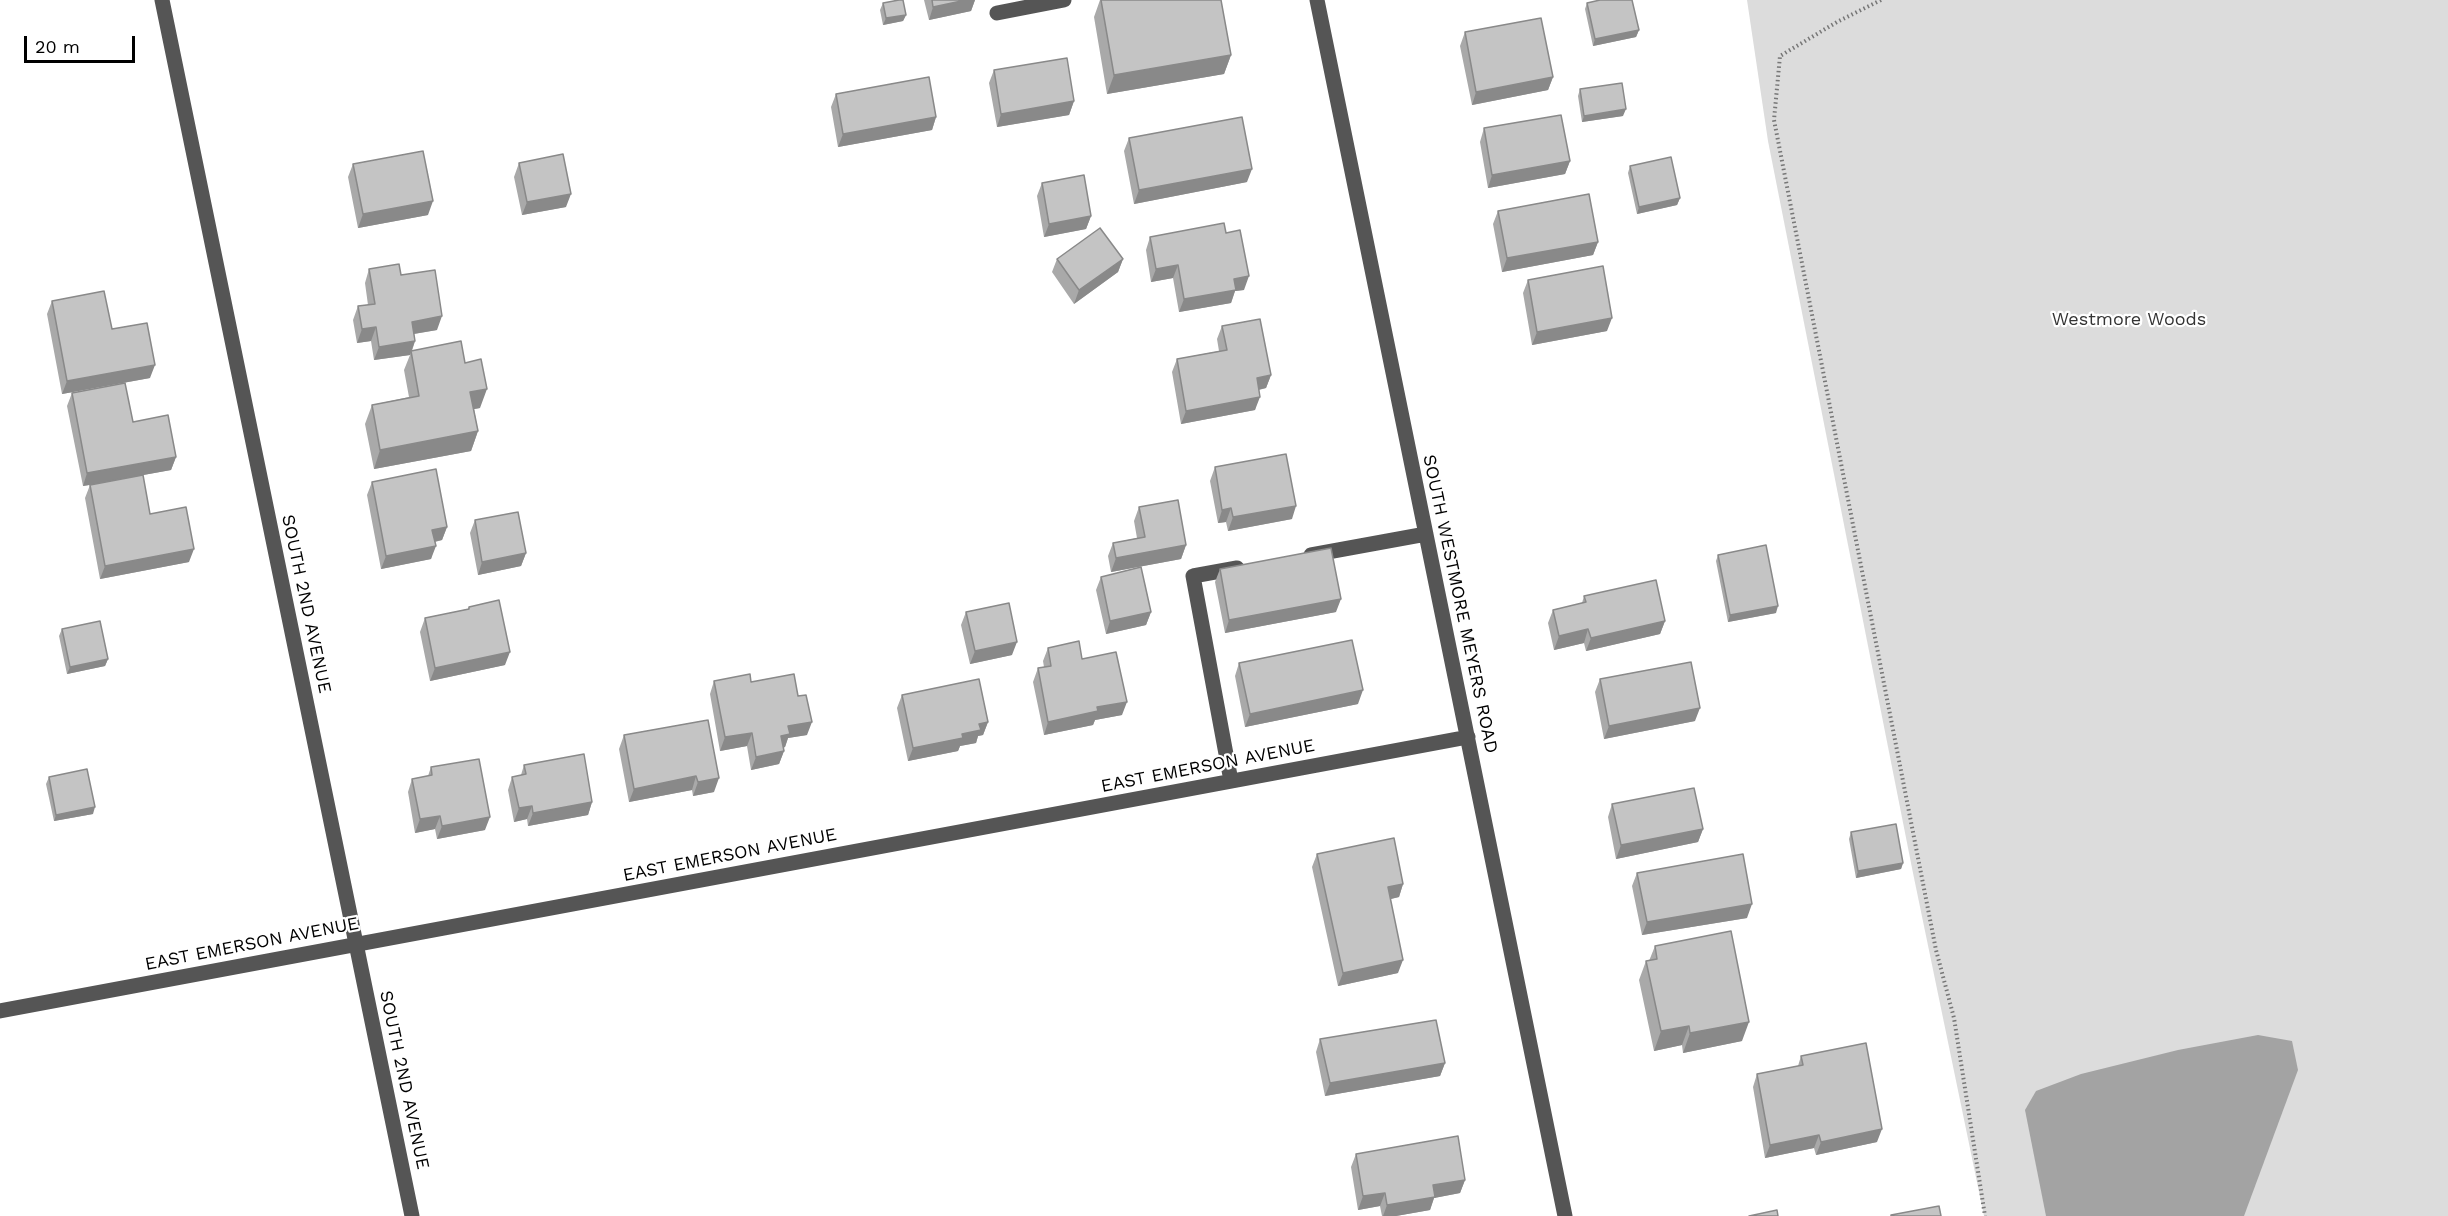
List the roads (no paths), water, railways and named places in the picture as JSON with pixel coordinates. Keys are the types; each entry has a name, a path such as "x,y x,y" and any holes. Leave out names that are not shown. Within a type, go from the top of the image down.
{"street":[{"name":"SOUTH 2ND AVENUE","path":"162,0 412,1216"},
{"path":"997,13 1064,0"},
{"name":"SOUTH WESTMORE MEYERS ROAD","path":"1317,0 1565,1216"},
{"path":"1298,557 1426,534"},
{"path":"1231,781 1193,576 1251,566"},
{"name":"EAST EMERSON AVENUE","path":"0,1011 1468,737"}],"park label":[{"name":"Westmore Woods","path":"2129,320"}]}
